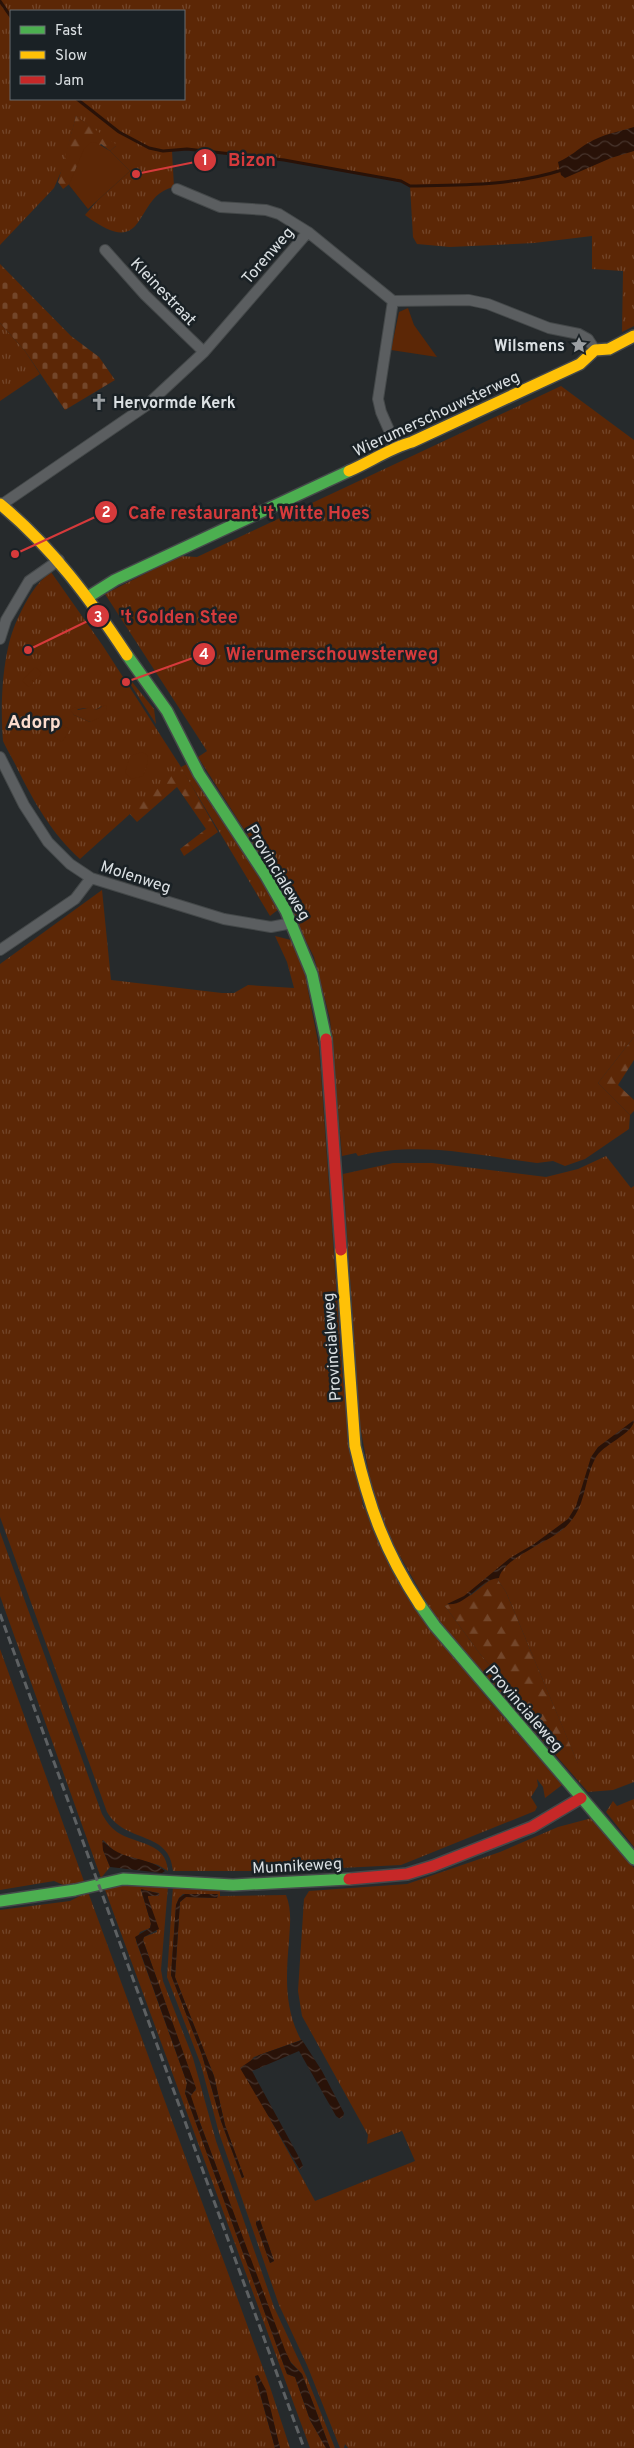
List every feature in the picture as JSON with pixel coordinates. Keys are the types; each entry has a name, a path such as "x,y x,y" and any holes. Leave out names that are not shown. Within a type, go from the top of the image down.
{"main road":[{"name":"Wierumerschouwsterweg","path":"88,597 114,580 384,455 396,446 412,442 580,364 595,350 609,349 634,336"},
{"name":"Provincialeweg","path":"0,505 30,528 59,560 88,597 146,685 173,740 199,774 286,909 315,984 324,1024 355,1446 371,1511 388,1549 408,1585 435,1626 634,1859"},
{"name":"Munnikeweg","path":"0,1901 74,1890 123,1879 233,1885 407,1874 532,1827 581,1798"}],"street":[{"path":"176,188 220,207 266,210 279,214 308,232"},
{"name":"Torenweg","path":"0,505 141,411 204,352 308,232 383,295 393,301"},
{"name":"Kleinestraat","path":"105,250 145,295 204,352"},
{"path":"396,446 381,412 378,399 393,301 469,300 488,304 549,328 579,334 588,339 595,350"},
{"path":"0,639 6,620 29,581 59,560"},
{"name":"Molenweg","path":"0,757 24,805 48,842 70,864 91,878 224,919 271,927 292,923"},
{"path":"0,950 75,898 91,878"}],"green space":[{"path":"0,0 634,0 634,326 622,332 623,271 592,269 592,236 534,243 450,247 417,244 413,237 410,186 401,181 318,165 187,149 172,151 174,187 161,193 152,202 131,230 120,232 106,228 85,215 97,201 130,171 110,151 116,146 76,116 63,167 54,188 0,245"},
{"path":"76,116 117,145 110,151 101,144 77,166 72,182 63,189 58,182"},
{"path":"95,142 110,151 130,171 88,209 69,185 84,149 90,143"},
{"path":"0,264 71,336 99,357 115,380 65,410 25,351 0,323"},
{"path":"408,308 414,325 437,357 391,350 399,312"},
{"path":"0,323 25,351 40,374 0,401"},
{"path":"561,386 634,440 634,1037 598,1083 630,1115 629,1129 585,1159 565,1166 553,1161 537,1163 469,1153 426,1150 381,1152 358,1156 356,1153 342,1156 330,1019 314,957 270,870 198,757 207,751 105,594 180,556 197,557"},
{"path":"51,572 103,646 181,767 187,764 279,909 270,916 181,768 80,859 44,817 3,741 2,695 5,662 13,631 28,598","holes":["102,706 90,722 74,715 71,710 85,708 95,710"]},
{"path":"35,667 42,673 29,687 22,681"},
{"path":"132,682 154,709 156,724 131,685"},
{"path":"106,705 107,710 99,718 90,722 74,715 70,710 76,707 78,710 92,707 95,710"},
{"path":"50,716 70,730 62,742 41,728"},
{"path":"142,752 147,755 148,762 143,776 132,779 125,773 130,756"},
{"path":"181,767 218,832 184,856 180,849 206,829 177,787 137,822 129,813"},
{"path":"102,890 111,980 222,993 234,993 248,985 294,988 287,962 275,936 291,940 304,970 319,1047 343,1381 363,1506 482,1692 562,1785 545,1798 543,1787 537,1779 538,1786 531,1797 537,1807 535,1811 401,1865 281,1871 173,1871 170,1858 164,1849 156,1843 124,1829 115,1822 107,1812 0,1517 0,964"},
{"path":"634,1037 634,1060 618,1085 634,1100 634,1111 630,1115 598,1083"},
{"path":"606,1156 631,1188 634,1186 634,1782 613,1790 588,1792 436,1619 388,1535 371,1484 360,1426 343,1174 393,1163 432,1163 546,1177 578,1169","holes":["495,1576 506,1592 578,1764 480,1654 445,1606 461,1600"]},
{"path":"0,1532 102,1814 117,1832 149,1845 162,1854 168,1871 158,1865 116,1853 103,1840 103,1850 110,1867 101,1878 0,1596"},
{"path":"495,1576 506,1592 579,1766 480,1654 445,1606 471,1595"},
{"path":"0,1649 85,1884 68,1887 54,1881 0,1890"},
{"path":"634,1799 634,1847 606,1812 613,1801 617,1806"},
{"path":"592,1818 634,1868 634,2448 348,2448 345,2444 344,2448 340,2448 307,2365 279,2305 219,2133 201,2065 167,1977 173,1886 220,1889 220,1896 286,1895 290,1917 287,1967 289,2004 295,2028 301,2040 254,2057 242,2071 245,2073 315,2201 415,2161 402,2131 367,2144 368,2135 302,2016 298,1991 304,1899 309,1891 407,1884 500,1852 558,1827","holes":["183,1894 218,1895 217,1898 186,1897 180,1902 175,1977 214,2076 225,2125 244,2177 242,2178 221,2121 202,2055 171,1975 176,1905","260,2221 274,2261 270,2263 256,2224 256,2222"]},
{"path":"111,1885 168,1886 161,1970 163,1981 193,2058 216,2141 274,2307 307,2378 335,2448 330,2448 302,2374 287,2358 191,2098 191,2094 196,2090 143,1940 144,1937 157,1932 148,1896 158,1896 159,1893 141,1890 151,1923 150,1928 140,1932 136,1941 187,2083 185,2093 287,2374 295,2377 310,2420 326,2448 310,2448 104,1887"},
{"path":"88,1892 270,2387 290,2448 280,2448 267,2398 259,2380 255,2376 275,2448 0,2448 0,1910 70,1901"}],"water":[{"path":"634,127 634,151 611,158 565,178 561,175 558,162 594,140"},
{"path":"634,1420 633,1425 624,1435 604,1449 595,1459 580,1506 570,1522 562,1530 508,1564 499,1578 485,1583 461,1601 447,1604 464,1596 510,1558 534,1544 568,1519 576,1506 591,1457 598,1447"},
{"path":"102,1840 118,1852 149,1862 165,1871 162,1873 110,1867 103,1850"},
{"path":"141,1889 160,1894 158,1896 148,1896 159,1929 144,1937 143,1940 196,2088 191,2096 199,2120 285,2350 291,2363 302,2374 330,2448 326,2448 310,2420 295,2377 287,2374 185,2093 187,2083 135,1937 150,1928 151,1924"},
{"path":"185,1894 218,1894 217,1898 186,1897 180,1902 175,1977 214,2076 225,2125 244,2177 242,2178 221,2121 202,2055 171,1975 176,1905 179,1898"},
{"path":"302,2040 322,2071 344,2113 340,2119 336,2116 299,2051 252,2071 301,2161 303,2166 300,2170 240,2068 259,2055"},
{"path":"260,2220 274,2261 270,2263 256,2224 256,2221"},
{"path":"258,2375 266,2390 280,2448 275,2448 255,2376"}],"waterway":[{"path":"0,1 10,16"},
{"path":"78,100 119,132 149,148 163,151 187,149 284,160 401,181 410,186 506,182 562,170"}],"railway":[{"path":"0,1614 304,2448"}],"traffic: fast":[{"path":"88,597 115,580 349,471"},
{"path":"127,655 167,711 199,774 266,876 286,911 312,974 326,1039"},
{"path":"420,1605 435,1626 634,1859"},
{"path":"0,1901 75,1890 123,1879 233,1885 349,1879"}],"traffic: slow":[{"path":"349,471 388,451 412,442 580,364 595,350 609,349 634,336"},
{"path":"0,504 37,538 69,575 127,655"},
{"path":"341,1250 355,1446 372,1509 397,1566 420,1605"}],"traffic: jam":[{"path":"326,1039 341,1250"},
{"path":"349,1879 407,1874 433,1866 532,1827 581,1798"}],"place":[{"name":"Bizon","path":"136,174"},
{"name":"Wilsmens","path":"579,345"},
{"name":"Hervormde Kerk","path":"99,402"},
{"name":"Cafe restaurant 't Witte Hoes","path":"15,554"},
{"name":"'t Golden Stee","path":"28,650"},
{"name":"Wierumerschouwsterweg","path":"126,682"}],"district":[{"name":"Adorp","path":"34,721"}]}
